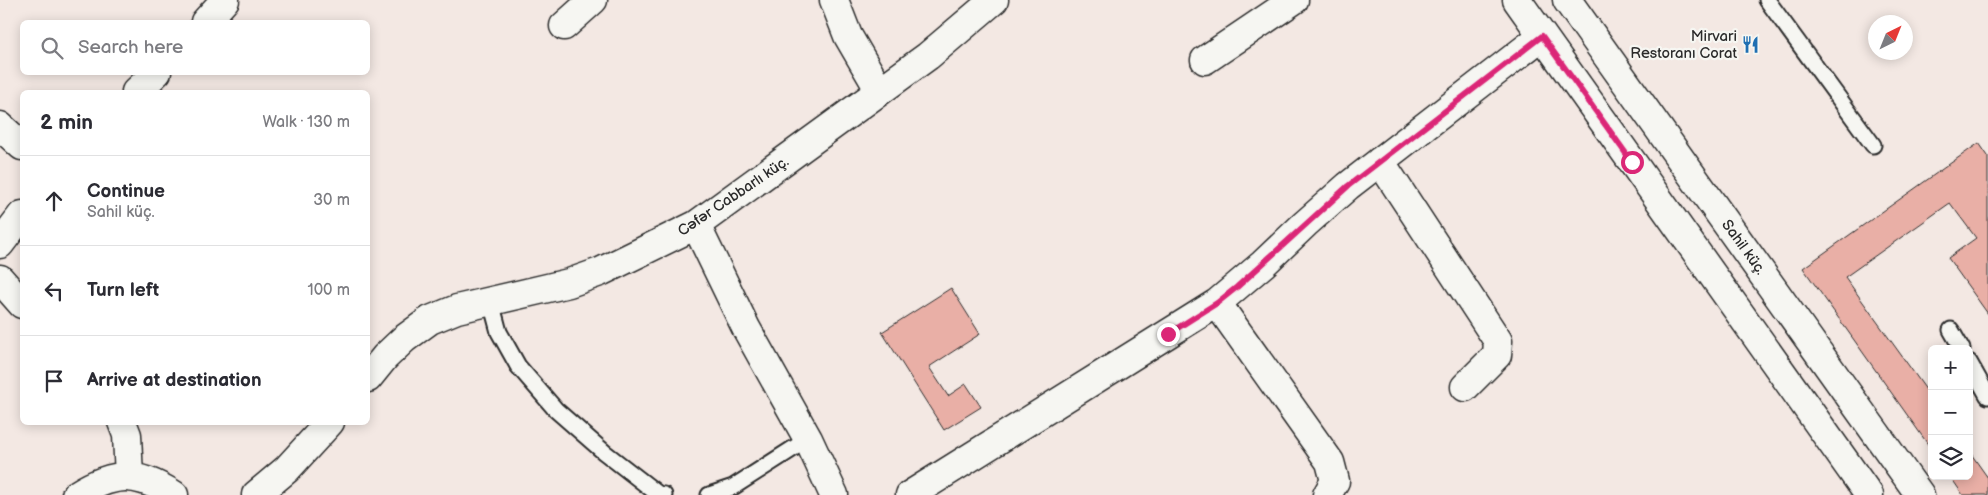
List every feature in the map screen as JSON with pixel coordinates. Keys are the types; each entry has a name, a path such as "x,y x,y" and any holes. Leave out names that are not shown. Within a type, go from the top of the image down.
{"street":[{"path":"206,20 225,0"},
{"path":"564,26 593,0"},
{"path":"834,0 848,36 880,91"},
{"name":"Cəfər Cabbarlı küç.","path":"370,376 385,357 404,339 430,320 457,309 570,283 600,272 696,225 928,56 994,0"},
{"path":"1205,60 1294,0"},
{"path":"1517,0 1867,494"},
{"name":"Sahil küç.","path":"1567,0 1920,495"},
{"path":"910,495 1217,303 1257,270 1312,218 1380,161 1542,36"},
{"path":"138,90 154,75"},
{"path":"0,126 20,144"},
{"path":"1380,161 1498,341 1497,355 1465,387"},
{"path":"0,244 20,217"},
{"path":"696,225 746,328 808,439 834,495"},
{"path":"0,279 20,302"},
{"path":"1217,303 1330,462 1335,481 1327,495"},
{"path":"123,425 126,436 129,477"},
{"path":"256,495 287,469 327,425"},
{"path":"76,495 109,478 129,477 146,480 174,495"}],"lane":[{"path":"1767,0 1874,145"},
{"path":"491,302 499,332 518,366 556,410 604,452 658,494 664,495"},
{"path":"1951,330 1960,345"},
{"path":"1973,369 1988,396"},
{"path":"709,495 733,487 808,439"}],"building":[{"path":"1979,143 1988,156 1988,314 1948,258 1976,238 1950,203 1845,277 1928,392 1928,444 1803,268"},
{"path":"951,288 980,334 929,367 948,396 966,384 981,407 944,430 882,332"},
{"path":"1973,457 1988,478 1988,495 1963,495 1953,480 1973,480"}],"place":[{"name":"Mirvari Restoranı Corat","path":"1751,45"}],"route":[{"path":"1168,334 1217,303 1263,264 1348,186 1542,36 1632,162"}]}
